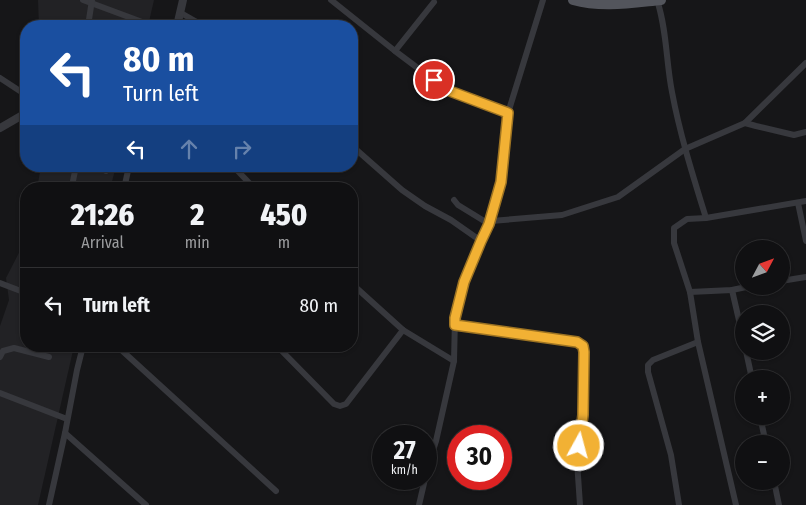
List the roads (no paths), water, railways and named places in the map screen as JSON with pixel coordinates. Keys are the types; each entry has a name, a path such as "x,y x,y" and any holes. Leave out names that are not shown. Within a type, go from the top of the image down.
{"main road":[{"path":"573,0 586,4 617,5 661,0"}],"street":[{"path":"83,0 138,20"},
{"path":"178,20 183,0"},
{"path":"331,0 356,20"},
{"path":"437,437 454,361 455,318 464,282 490,222 501,182 508,113 543,0"},
{"path":"657,0 666,44 671,90 685,149 706,218"},
{"path":"89,20 92,2"},
{"path":"395,51 434,2"},
{"path":"180,12 195,20"},
{"path":"358,22 447,90 508,113"},
{"path":"454,200 458,205 490,222 562,215 618,197 685,149 745,122 806,63"},
{"path":"0,78 20,91"},
{"path":"0,128 20,117"},
{"path":"745,122 794,134 806,132"},
{"path":"358,152 402,190 481,241"},
{"path":"239,172 248,182"},
{"path":"736,505 698,342 690,292 674,243 674,228 687,219 706,218 806,201"},
{"path":"798,203 806,240"},
{"path":"790,280 806,277"},
{"path":"0,284 20,291"},
{"path":"358,289 403,330 454,361"},
{"path":"690,292 735,289"},
{"path":"732,290 735,305"},
{"path":"455,325 577,342 583,346 583,415 577,461 580,505"},
{"path":"283,352 334,404 340,406 346,404 403,330"},
{"path":"678,505 671,455 648,372 648,365 653,360 698,342"},
{"path":"0,357 4,351 14,348 20,350"},
{"path":"30,352 49,357"},
{"path":"49,505 82,352"},
{"path":"124,352 276,491"},
{"path":"0,394 67,420"},
{"path":"65,433 146,505"},
{"path":"419,505 422,490"},
{"path":"776,490 779,505"}]}
